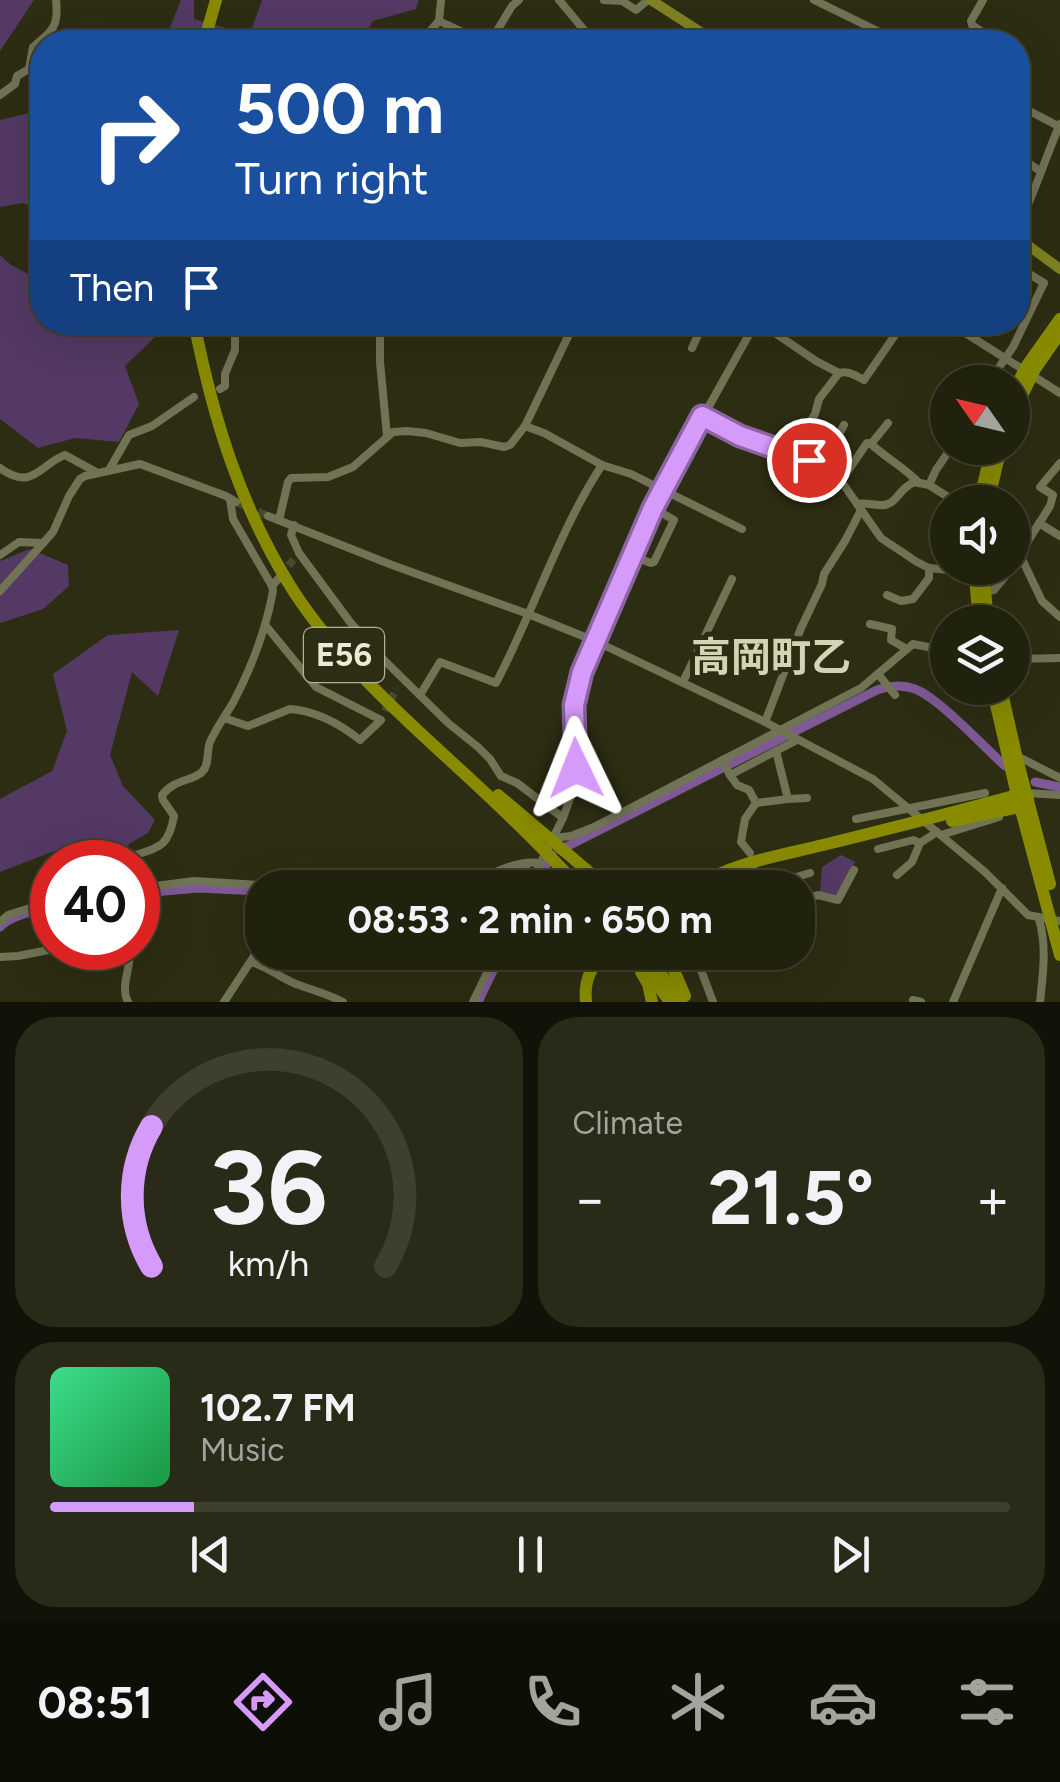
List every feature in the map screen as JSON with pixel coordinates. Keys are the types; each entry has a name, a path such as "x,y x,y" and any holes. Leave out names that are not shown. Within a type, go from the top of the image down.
{"highway":[{"path":"207,30 216,0"},
{"path":"1030,371 1060,319"},
{"path":"1030,372 1060,334"},
{"name":"E56","path":"197,335 234,476 261,535 296,594 366,680 407,721 543,837"},
{"name":"E56","path":"217,423 268,534 334,632 372,674 543,837"},
{"path":"982,585 983,605"},
{"path":"998,705 1014,756"},
{"path":"1005,705 1020,796 1060,954"},
{"path":"737,870 749,863 940,827 1020,796"},
{"path":"543,837 575,870"},
{"path":"572,867 577,870"},
{"path":"583,970 579,982 583,1002"},
{"path":"583,1002 586,980 593,970"},
{"path":"641,970 652,1002"},
{"path":"645,970 670,1002"},
{"path":"659,970 685,1002"},
{"path":"673,970 685,1002"}],"main road":[{"path":"650,0 697,30"},
{"path":"1030,247 1060,269"}],"street":[{"path":"52,30 57,22 56,0"},
{"path":"431,30 439,21 442,0"},
{"path":"495,30 518,0"},
{"path":"559,0 584,30"},
{"path":"604,0 622,1 638,10 650,0"},
{"path":"814,0 833,4 879,30"},
{"path":"979,30 971,20 983,0"},
{"path":"439,21 460,30"},
{"path":"0,95 15,84 17,76 29,69 30,64"},
{"path":"1030,111 1060,125 1030,201"},
{"path":"1030,164 1040,171"},
{"path":"1030,274 1044,283 1030,312"},
{"path":"220,389 233,356 234,335"},
{"path":"380,335 387,436 407,431 460,443 504,446 513,442 525,426 568,335"},
{"path":"692,348 698,335"},
{"path":"537,870 543,837 563,818 572,792 576,768 574,705 594,641 662,490 750,335"},
{"path":"777,335 839,373 864,380 895,335"},
{"path":"969,335 1015,365"},
{"path":"1000,365 1019,335"},
{"path":"794,455 819,399 839,373"},
{"path":"1030,375 1060,393"},
{"path":"109,471 128,435 152,426 194,398"},
{"path":"702,416 740,436 822,466 840,481 881,538 929,568 928,578 913,599 900,601 888,595"},
{"path":"840,481 866,444 871,444 888,423"},
{"path":"822,466 844,425"},
{"path":"525,426 742,529"},
{"path":"279,520 291,478 328,477 353,467 393,432"},
{"path":"871,444 930,487"},
{"path":"0,468 24,477 37,474 65,455 97,473"},
{"path":"0,592 53,532 80,479 140,464 233,501 234,519 272,586"},
{"path":"1030,538 1053,495 1040,486 1060,464"},
{"path":"420,695 440,662 496,682 560,541 602,465"},
{"path":"924,484 939,465"},
{"path":"765,722 800,628 859,507 864,502 883,505 891,502 901,488 915,482 924,484"},
{"path":"632,556 654,562 674,520 653,508"},
{"path":"268,516 594,641 765,722 873,779 940,827 1028,916 1052,920 1044,937 1040,1002"},
{"path":"1039,523 1060,536"},
{"path":"294,526 296,556 403,680 478,747 501,776 517,783 563,818"},
{"path":"0,555 19,542 44,544"},
{"path":"1030,574 1042,601 1060,616"},
{"path":"160,845 170,835 174,816 162,795 206,766 210,742 255,656 266,626 272,586 279,578"},
{"path":"683,682 732,579"},
{"path":"984,592 998,585"},
{"path":"870,624 892,630 891,640 907,649"},
{"path":"224,718 248,726 296,709 336,722 360,740 381,720 382,714 316,687 266,626"},
{"path":"726,767 781,731 881,677 913,644 930,647"},
{"path":"1030,659 1060,658"},
{"path":"881,677 895,695"},
{"path":"396,689 403,680"},
{"path":"543,837 571,836 726,767 776,751 796,738"},
{"path":"776,751 788,800"},
{"path":"1014,756 1060,778"},
{"path":"726,767 737,786 749,790 756,803"},
{"path":"856,820 985,793"},
{"path":"1020,796 1060,794"},
{"path":"750,853 741,842 744,819 756,803 807,798"},
{"path":"916,832 940,827"},
{"path":"878,849 913,840 916,832"},
{"path":"897,875 912,862 916,832"},
{"path":"503,870 529,861 540,863"},
{"path":"815,896 838,900 854,870"},
{"path":"160,885 194,881 245,884"},
{"path":"953,1002 1002,888"},
{"path":"0,922 8,915 30,908"},
{"path":"0,957 30,954"},
{"path":"128,970 124,996 128,1002"},
{"path":"224,1002 245,970"},
{"path":"273,970 291,982 343,1002"},
{"path":"472,1002 488,970"},
{"path":"701,970 713,1002"}],"shaded area":[{"path":"0,0 34,0 0,51"},
{"path":"181,0 194,0 194,19 233,30 169,30"},
{"path":"262,0 419,0 416,9 373,21 367,30 233,30 252,28"},
{"path":"30,113 30,206 23,203 0,207 0,120"},
{"path":"0,255 30,275 30,335 157,335 125,366 139,404 119,442 75,438 38,448 0,419"},
{"path":"30,549 68,565 69,586 43,609 0,623 0,561"},
{"path":"179,630 158,696 132,672 110,755 123,786 155,820 148,833 136,840 30,840 30,860 0,872 0,799 52,771 67,731 53,674 108,635"},
{"path":"841,855 855,862 837,897 820,892 822,867"}],"waterway":[{"path":"560,850 886,687 905,686 925,694 1005,766"},
{"path":"1035,782 1060,787"},
{"path":"544,870 552,855"},
{"path":"519,870 526,867"},
{"path":"160,891 245,890"},
{"path":"0,927 30,912"},
{"path":"478,1002 493,970"}],"tunnel":[{"path":"236,502 268,516"},
{"path":"281,575 294,559"},
{"path":"385,711 396,689"}],"district":[{"name":"高岡町乙","path":"771,657"}],"route":[{"path":"576,768 574,705 582,672 653,508 702,416 740,436 809,460"}]}
